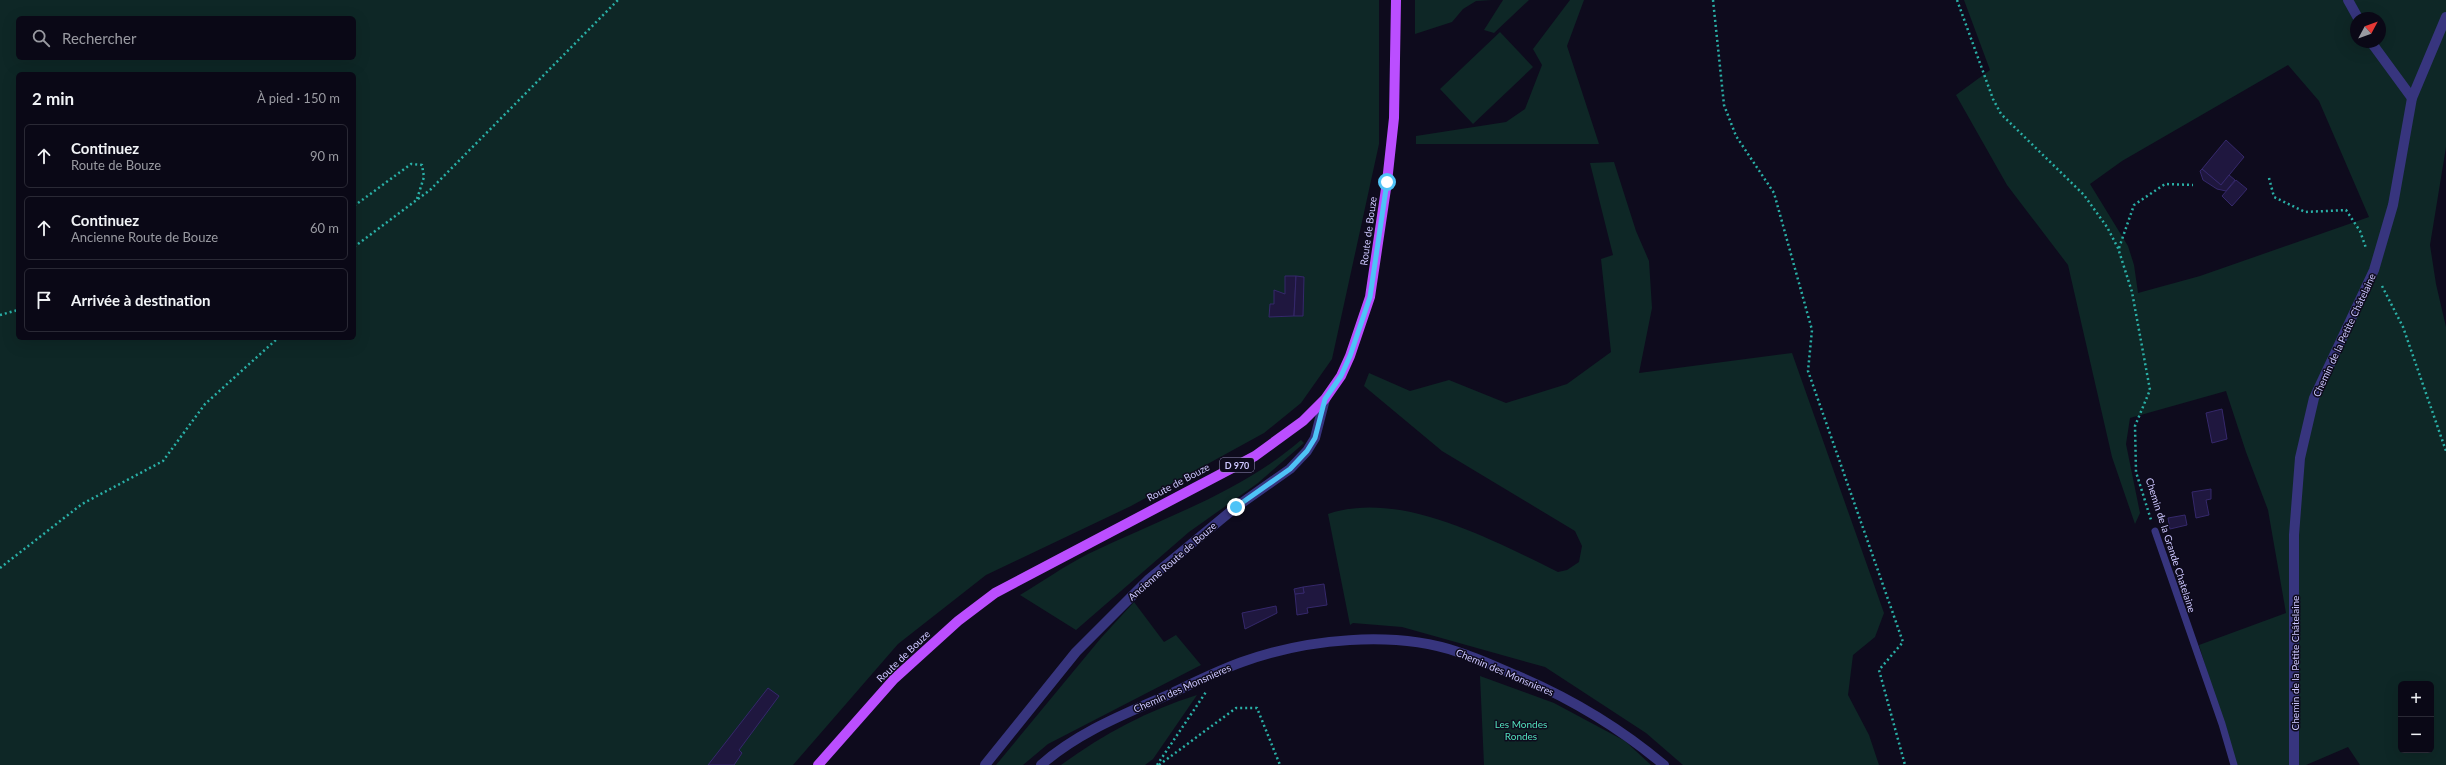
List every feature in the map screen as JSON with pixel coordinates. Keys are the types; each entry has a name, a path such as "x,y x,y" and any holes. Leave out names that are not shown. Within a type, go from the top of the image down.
{"main road":[{"name":"Route de Bouze","path":"818,765 894,679 958,621 995,593 1255,456 1303,421 1325,399 1347,362 1370,297 1387,182 1394,118 1396,0"}],"street":[{"path":"2348,0 2355,12"},
{"name":"Chemin de la Petite Châtelaine","path":"2294,765 2294,535 2300,458 2314,398 2374,270 2393,205 2412,98 2446,17"},
{"path":"2375,48 2412,98"},
{"name":"Ancienne Route de Bouze","path":"985,765 1076,652 1149,579 1236,507 1290,469 1307,451 1315,438 1325,399"},
{"name":"Chemin des Monsnieres","path":"1041,765 1077,738 1116,718 1243,662 1309,645 1354,639 1391,639 1430,645 1457,651 1489,664 1592,713 1635,740 1664,765"}],"lane":[{"name":"Chemin de la Grande Chatelaine","path":"2155,531 2222,724 2234,765"}],"path":[{"path":"356,246 430,190 618,0"},
{"path":"1713,0 1724,106 1736,136 1774,193 1812,330 1808,371 1903,642 1879,670 1904,765"},
{"name":"Chemin de la Grande Chatelaine","path":"1957,0 1993,99 2001,114 2084,195 2107,227 2118,248 2132,292 2150,390 2135,426 2136,472 2155,531"},
{"path":"356,205 411,164 422,165 424,177 417,200"},
{"path":"2269,178 2274,197 2305,212 2346,210 2360,231 2374,270 2403,327 2446,451"},
{"path":"2118,248 2134,205 2165,184 2193,185"},
{"path":"0,315 16,311"},
{"path":"0,568 82,504 163,461 205,404 276,340"},
{"path":"1158,765 1209,687"},
{"path":"1158,765 1236,708 1257,708 1280,765"}],"green space":[{"path":"0,0 1379,0 1379,144 1332,359 1301,403 1264,433 1131,506 986,575 898,644 793,765 0,765"},
{"path":"1415,0 1492,0 1476,1 1463,9 1452,22 1415,34"},
{"path":"1503,0 1529,0 1494,33 1484,30"},
{"path":"1570,0 1584,0 1567,46 1599,144 1416,144 1416,136 1506,122 1525,109 1542,65 1533,49"},
{"path":"1964,0 2446,0 2446,147 2430,245 2436,284 2446,327 2446,765 2360,765 2348,747 2306,765 2235,765 2199,645 2286,613 2268,510 2246,452 2226,391 2130,418 2126,444 2140,513 2135,524 2112,457 2068,265 2007,185 1956,95 1990,70","holes":["2288,65 2319,101 2369,217 2200,276 2138,293 2134,265 2128,246 2090,184 2122,161"]},
{"path":"1500,32 1533,67 1473,124 1440,89"},
{"path":"1614,162 1636,231 1649,261 1652,308 1639,373 1792,353 1884,613 1875,637 1853,655 1848,695 1869,735 1879,765 1683,765 1646,733 1545,667 1402,627 1353,623 1350,625 1328,514 1356,508 1385,508 1416,513 1476,533 1558,572 1567,570 1579,562 1582,546 1575,531 1442,451 1364,386 1369,373 1410,391 1449,380 1506,403 1567,384 1611,352 1601,259 1613,255 1590,163"},
{"path":"1301,440 1304,443 1258,483 1189,532 1076,630 1020,595 1088,554 1199,504 1226,490 1277,459"},
{"path":"1134,602 1164,642 1176,635 1201,665 1048,744 1023,765 996,765 1101,638"},
{"name":"Les Mondes Rondes","path":"1480,676 1554,703 1625,741 1651,765 1484,765"},
{"path":"1197,695 1153,759 1145,765 1061,765 1126,724 1161,708"}],"building":[{"path":"2226,140 2244,157 2221,185 2202,169"},
{"path":"2202,169 2221,185 2229,175 2235,180 2226,191 2217,189 2203,180 2200,171"},
{"path":"2236,180 2247,189 2232,206 2222,196"},
{"path":"1285,276 1296,276 1294,316 1269,317 1270,304 1274,304 1274,290 1285,294"},
{"path":"1296,276 1304,277 1303,316 1294,316"},
{"path":"2222,409 2227,439 2212,443 2206,413"},
{"path":"2211,489 2211,499 2206,500 2209,515 2196,518 2192,492"},
{"path":"2185,515 2187,525 2170,529 2168,518"},
{"path":"1324,584 1327,605 1307,608 1308,613 1297,615 1295,594 1304,593 1303,587"},
{"path":"1303,587 1304,593 1295,594 1294,589"},
{"path":"1276,606 1277,613 1245,629 1242,613"},
{"path":"768,688 779,696 739,750 742,753 734,765 708,765"}],"route":[{"path":"1236,507 1290,469 1307,451 1315,438 1325,399 1341,376 1350,356 1370,297 1387,182"}]}
